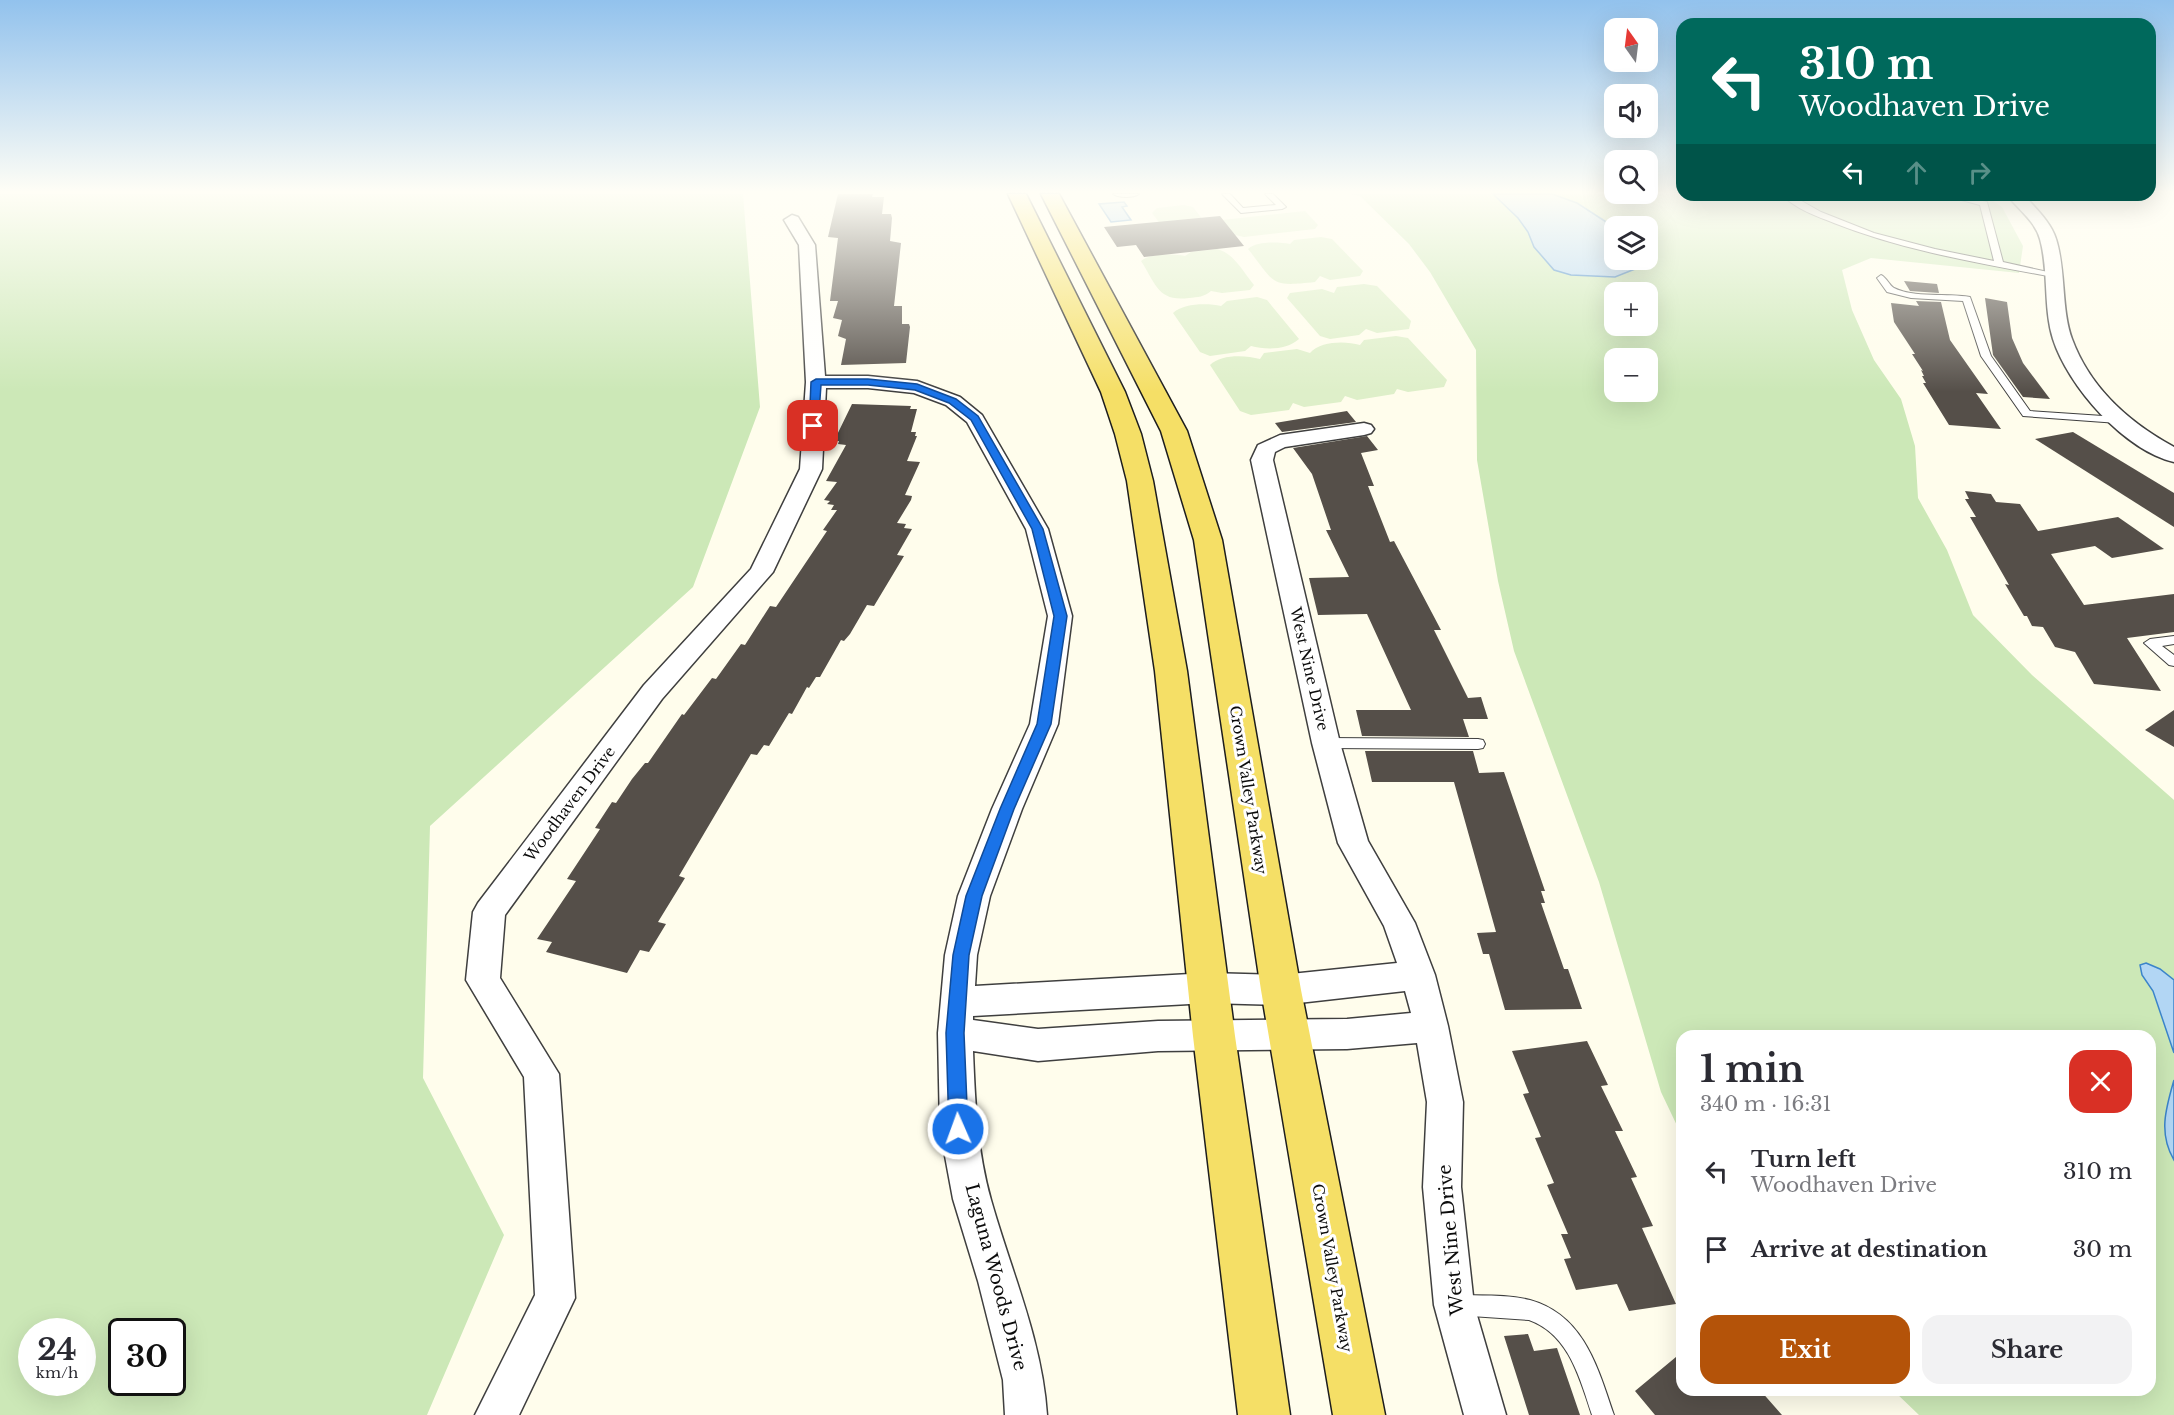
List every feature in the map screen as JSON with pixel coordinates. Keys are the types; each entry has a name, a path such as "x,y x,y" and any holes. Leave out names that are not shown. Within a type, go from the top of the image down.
{"main road":[{"path":"1049,260 1113,392 1128,434 1140,481 1171,671 1208,988 1264,1415"},
{"name":"Crown Valley Parkway","path":"1085,260 1174,431 1208,540 1285,1012 1359,1415"}],"street":[{"name":"Woodhaven Drive","path":"496,1415 555,1298 541,1074 483,980 489,912 653,692 761,572 811,469 816,382 808,260"},
{"path":"2051,260 2062,338 2082,379 2118,420 2145,440 2174,456"},
{"name":"Laguna Woods Drive","path":"816,382 868,382 917,387 953,401 975,418 1037,529 1060,616 1044,724 1007,809 974,896 961,955 956,1017 958,1129 972,1198 998,1281 1024,1380 1026,1415"},
{"name":"West Nine Drive","path":"1364,429 1280,441 1265,449 1262,460 1326,743 1353,843 1399,923 1419,975 1431,1026 1445,1102 1443,1187 1454,1305 1485,1415"},
{"path":"956,1017 1038,1045 1158,1036 1214,1036 1285,1012 1419,975"},
{"path":"956,1017 1208,988 1347,1034 1431,1026"}],"lane":[{"path":"1976,260 2053,274"},
{"path":"1998,260 1999,264"},
{"path":"1881,278 1890,290 1911,295 1967,299 1986,356 2027,414 2118,420"},
{"path":"2174,640 2150,643 2174,662"},
{"path":"1326,743 1479,744"},
{"path":"1454,1305 1532,1311 1555,1323 1575,1345 1588,1372 1603,1415"}],"green space":[{"path":"0,260 748,260 760,407 693,587 430,826 423,1078 504,1235 427,1415 0,1415"},
{"path":"1234,260 1254,285 1250,290 1222,293 1211,291 1203,296 1179,299 1159,290 1141,261"},
{"path":"1257,260 1352,260 1363,271 1360,276 1330,280 1320,276 1315,282 1289,284 1281,283 1269,276"},
{"path":"1421,260 1604,260 1604,270 1658,270 1658,260 1866,260 1842,270 1852,310 1874,360 1901,399 1915,446 1918,498 1947,550 1973,615 2032,675 2174,800 2174,1415 1919,1415 1899,1396 2156,1396 2156,1030 1676,1030 1676,1124 1661,1092 1599,882 1514,651 1498,581 1477,460 1476,350"},
{"path":"1891,260 2021,260 2019,273"},
{"path":"1364,284 1377,286 1411,321 1409,329 1377,333 1366,329 1359,335 1330,339 1320,336 1287,298 1290,293 1322,289 1334,293 1337,287"},
{"path":"1257,297 1267,300 1299,339 1282,347 1251,346 1245,351 1210,356 1200,352 1173,313 1183,307 1203,304 1221,306 1227,301"},
{"path":"1396,336 1408,338 1447,380 1444,387 1408,392 1397,389 1394,394 1357,400 1345,396 1341,402 1304,407 1293,403 1289,410 1251,415 1240,411 1210,365 1227,357 1260,359 1264,353 1297,349 1310,353 1327,344 1360,345 1364,340"}],"water":[{"path":"1545,260 1604,260 1604,270 1632,270 1615,277 1571,275 1554,270"},
{"path":"2146,963 2160,969 2174,980 2174,1053 2153,991 2142,975 2140,965"},
{"path":"2174,1080 2174,1160 2166,1140 2165,1120"}],"building":[{"path":"835,260 899,260 894,306 902,306 902,324 909,324 910,327 906,363 841,365 846,339 838,336 842,320 833,318 838,301 830,301"},
{"path":"1904,281 1937,284 1939,293 1910,291"},
{"path":"1985,298 2007,302 2012,338 2023,363 2050,399 2023,397 1993,355"},
{"path":"1916,301 1941,302 1950,340 1988,394 1976,393 2001,429 1949,425 1923,383 1926,383 1921,370 1923,371 1912,354 1915,354 1894,322 1891,303 1919,306"},
{"path":"852,404 911,406 910,409 917,409 911,432 916,432 915,436 917,436 907,461 920,462 905,495 912,496 911,500 897,523 906,524 904,528 912,529 897,555 904,556 874,606 867,605 850,634 844,641 841,640 820,677 816,677 809,688 807,687 792,714 789,713 769,746 764,745 757,755 751,754 679,876 685,878 658,922 666,924 649,952 640,950 627,973 546,952 552,942 537,939 576,881 567,879 600,829 595,828 612,802 616,803 632,779 645,763 648,763 682,714 684,715 712,678 716,679 741,644 745,645 770,606 776,607 827,531 823,530 837,510 831,510 834,505 827,504 830,501 824,500 837,482 826,481 846,445 834,441"},
{"path":"1347,411 1356,422 1282,432 1275,423"},
{"path":"2073,432 2174,493 2174,527 2035,439"},
{"path":"1367,436 1378,450 1361,453 1374,486 1368,486 1390,542 1394,541 1441,630 1434,630 1468,698 1481,697 1488,719 1463,719 1469,737 1362,736 1356,710 1411,710 1367,614 1318,615 1309,578 1349,577 1326,530 1331,530 1312,474 1293,448"},
{"path":"1965,491 1991,494 1996,502 2020,504 2038,531 2118,517 2164,549 2112,558 2095,546 2051,554 2084,605 2174,594 2174,632 2127,638 2161,691 2094,684 2075,652 2055,647 2043,627 2032,626 2005,584 2009,585 1970,517 1976,517 1965,499 1969,499"},
{"path":"2174,710 2174,747 2145,730"},
{"path":"1365,751 1473,751 1479,773 1504,772 1545,891 1541,891 1545,903 1541,903 1564,969 1568,969 1582,1009 1505,1010 1489,954 1483,954 1477,933 1496,932 1454,782 1372,782"},
{"path":"1587,1041 1608,1085 1601,1086 1623,1131 1615,1131 1637,1177 1631,1178 1653,1226 1642,1228 1676,1304 1629,1311 1617,1284 1576,1290 1564,1259 1571,1258 1561,1234 1568,1234 1547,1185 1554,1183 1535,1138 1541,1137 1523,1094 1529,1093 1512,1051"},
{"path":"1528,1334 1534,1351 1557,1348 1580,1415 1529,1415 1504,1336"},
{"path":"1676,1357 1676,1396 1765,1396 1782,1415 1655,1415 1635,1391"}],"route":[{"path":"813,426 816,382 868,382 917,387 953,401 964,409 975,418 1037,529 1044,548 1060,616 1044,724 1007,809 974,896 961,955 955,1033 958,1129"}]}
